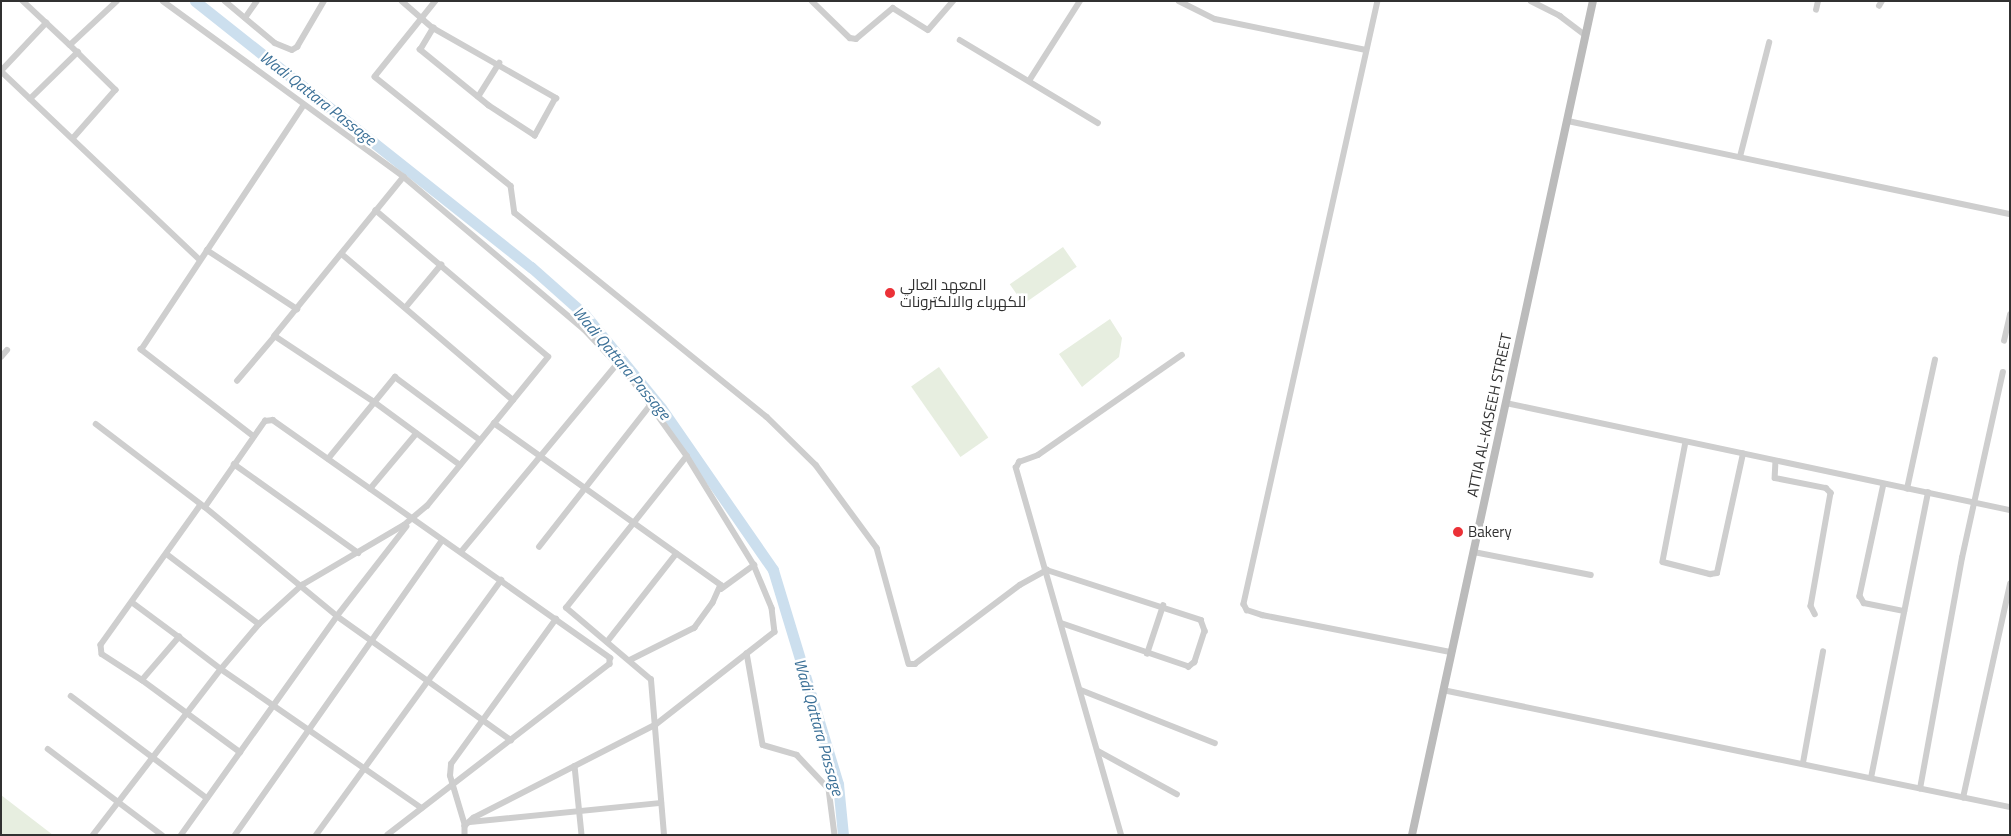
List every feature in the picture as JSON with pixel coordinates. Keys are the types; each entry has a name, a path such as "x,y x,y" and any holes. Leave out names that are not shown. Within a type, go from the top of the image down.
{"street":[{"path":"23,1 116,90 73,139"},
{"path":"70,45 117,1"},
{"path":"163,1 404,176 534,284 618,363 651,404 687,456 754,565 772,608 775,632 656,725 467,824"},
{"path":"225,1 275,43 292,50 296,47 324,1"},
{"path":"246,18 257,1"},
{"path":"402,1 434,28 499,63 556,98 535,136 478,97 420,50 434,28"},
{"path":"436,1 375,77 510,186 515,213 767,417 816,465 877,548 909,664 915,664 1020,585 1047,570 1163,606 1203,622 1205,631 1195,662 1187,666 1063,624"},
{"path":"812,1 850,38 856,39 893,8 928,30 953,1"},
{"path":"1029,81 1080,1"},
{"path":"1180,1 1215,19 1366,50"},
{"path":"1378,1 1244,604 1247,610 1262,614 1451,652"},
{"path":"1531,1 1560,16 1585,36"},
{"name":"ATTIA AL-KASEEH STREET","path":"1412,835 1568,121 1592,1"},
{"path":"1816,10 1818,1"},
{"path":"46,23 1,71 200,260"},
{"path":"960,40 1098,123"},
{"path":"1740,157 1769,43"},
{"path":"30,99 78,52"},
{"path":"478,97 499,63"},
{"path":"254,437 141,350 304,105"},
{"path":"1568,121 2010,214"},
{"path":"237,381 404,176"},
{"path":"93,835 221,669 259,624 302,585 359,553 412,519 427,506 548,357 442,265 376,211"},
{"path":"207,250 296,309"},
{"path":"342,254 512,400"},
{"path":"406,307 442,265"},
{"path":"2004,340 2010,315"},
{"path":"275,336 373,401 460,465"},
{"path":"1,357 7,350"},
{"path":"1121,835 1017,464 1095,416 1182,355"},
{"path":"1907,489 1935,360"},
{"path":"461,552 618,363"},
{"path":"1920,789 1962,558 2003,372"},
{"path":"328,459 391,379 399,378 480,440"},
{"path":"1506,403 2010,510"},
{"path":"539,547 651,404"},
{"path":"240,752 100,650 265,421 274,420 611,661 388,835"},
{"path":"494,423 676,554 720,583 721,589"},
{"path":"96,424 203,506 302,585 337,616 427,682 511,740"},
{"path":"370,489 416,434"},
{"path":"1686,442 1663,562 1710,574 1717,573 1743,454"},
{"path":"664,835 651,680 631,660 566,608 687,456"},
{"path":"1776,461 1775,478 1826,488 1831,493 1811,606 1815,614"},
{"path":"234,464 359,553"},
{"path":"1884,484 1860,596 1864,603 1904,611"},
{"path":"1871,778 1928,493"},
{"path":"181,835 337,616 412,519"},
{"path":"235,835 442,540"},
{"path":"1474,552 1591,576"},
{"path":"607,642 676,554"},
{"path":"168,555 259,624"},
{"path":"631,660 694,628 721,589 754,565"},
{"path":"316,835 363,766 427,682 500,580"},
{"path":"1963,798 2010,584"},
{"path":"133,603 221,669 309,728 422,808"},
{"path":"1147,654 1163,606"},
{"path":"465,835 467,824 452,784 451,764 556,620"},
{"path":"142,680 179,637"},
{"path":"1803,763 1823,652"},
{"path":"747,653 763,744 797,755 829,789 835,835"},
{"path":"1081,690 1216,743"},
{"path":"1443,690 1803,763 1963,798 2010,806"},
{"path":"70,696 207,798"},
{"path":"48,749 118,804 162,835"},
{"path":"1098,751 1177,794"},
{"path":"575,766 582,835"},
{"path":"467,824 580,809 661,803"}],"shaded area":[{"path":"1063,247 1077,267 1024,304 1010,284"},
{"path":"1110,319 1122,338 1119,357 1082,387 1059,354"},
{"path":"939,367 988,437 960,457 911,387"},
{"path":"1,795 53,835 1,835"}],"waterway":[{"name":"Wadi Qattara Passage","path":"195,1 531,267 585,315 661,408 773,570 838,784 843,835"}],"place":[{"name":"المعهد العالي للكهرباء والالكترونات","path":"890,293"},
{"name":"Bakery","path":"1458,532"}]}
